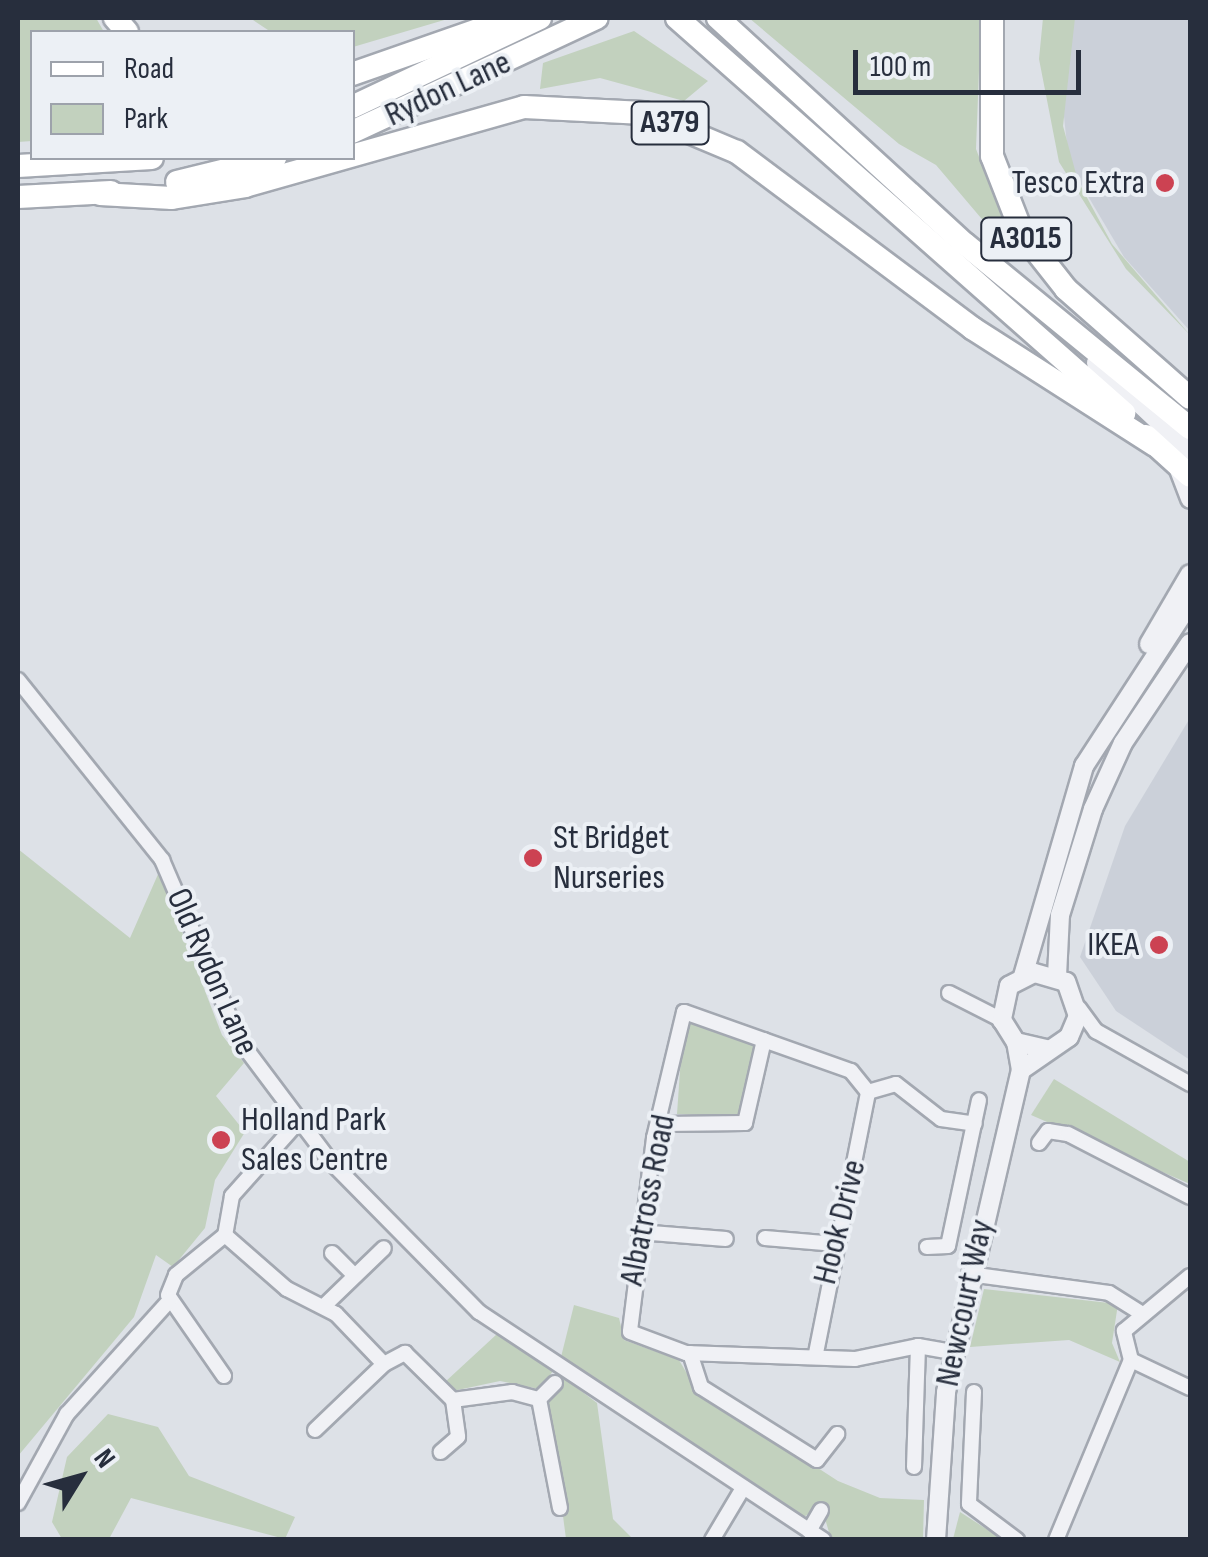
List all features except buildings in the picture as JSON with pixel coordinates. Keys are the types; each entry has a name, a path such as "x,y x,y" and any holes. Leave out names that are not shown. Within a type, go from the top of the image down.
{"main road":[{"path":"355,73 512,18"},
{"name":"Rydon Lane","path":"355,106 540,18"},
{"name":"Rydon Lane","path":"355,131 597,18"},
{"name":"A379","path":"677,18 1155,445"},
{"path":"718,18 1025,292 1190,428"},
{"name":"A3015","path":"992,18 992,156 1022,234 1066,289 1190,398"},
{"name":"A379","path":"355,155 524,107 644,113 737,152 972,328 1186,464"},
{"path":"18,166 118,160"},
{"path":"100,194 265,160"},
{"name":"A379","path":"18,197 100,194 172,198 245,186 337,160"}],"street":[{"path":"1025,292 1186,464 1190,499"},
{"path":"949,993 976,999 1005,993 1023,976 1064,820 1127,690 1190,574"},
{"path":"1127,690 1190,603"},
{"path":"1190,643 1123,743 1093,809 1060,915 1057,976 1096,1031 1190,1084"},
{"name":"Old Rydon Lane","path":"18,680 162,860 240,1041 297,1123 470,1306 818,1536 821,1510"},
{"path":"1023,976 1057,976"},
{"path":"1002,1020 1005,993"},
{"path":"976,999 1002,1020 1016,1042 1047,1050"},
{"path":"1068,1037 1079,1008"},
{"name":"Albatross Road","path":"764,1040 690,1011 674,1026 664,1124 639,1232 627,1327 690,1353 816,1353 855,1359 918,1346 952,1352"},
{"path":"1020,1070 1068,1037 1096,1031"},
{"path":"664,1124 744,1123 764,1040 851,1071 868,1092 896,1084 941,1118 975,1124"},
{"name":"Newcourt Way","path":"936,1540 952,1352 1020,1070 1016,1042"},
{"name":"Hook Drive","path":"816,1353 868,1092"},
{"name":"Newcourt Way","path":"927,1246 948,1246 980,1100"},
{"path":"18,1502 67,1414 170,1300 176,1276 225,1235 232,1196 297,1123"},
{"path":"1039,1143 1048,1131 1068,1134 1190,1197"},
{"path":"639,1232 726,1239"},
{"path":"225,1235 288,1289 324,1306 384,1364"},
{"path":"765,1238 836,1244"},
{"path":"324,1306 384,1248"},
{"path":"332,1253 354,1275"},
{"path":"969,1274 1109,1293 1139,1312"},
{"path":"1056,1540 1131,1360 1124,1331 1139,1312 1190,1276"},
{"path":"170,1300 224,1376"},
{"name":"Newcourt Way","path":"914,1467 918,1346"},
{"path":"315,1430 384,1364 406,1352 453,1400 458,1437 442,1452"},
{"path":"690,1353 700,1388 817,1460 837,1434"},
{"path":"1131,1360 1190,1388"},
{"path":"539,1399 555,1382"},
{"path":"453,1400 512,1392 539,1399"},
{"path":"974,1392 969,1504 1017,1540"},
{"path":"539,1399 560,1508"},
{"path":"712,1540 743,1488"}],"shaded area":[{"path":"1071,18 1190,18 1190,331 1124,257 1069,164 1061,88"},
{"path":"1190,718 1190,1060 1116,1011 1080,957 1125,826"}],"green space":[{"path":"18,18 96,18 103,30 30,30 30,141 18,142"},
{"path":"250,18 451,18 355,46 355,30 268,30"},
{"path":"749,18 981,18 976,149 1007,231 992,231 936,165 899,144"},
{"path":"1043,18 1075,18 1063,126 1078,181 1112,244 1190,335 1126,269 1059,162 1039,59"},
{"path":"634,31 708,81 684,101 600,78 540,89 543,63"},
{"path":"18,849 130,938 159,872 222,1035 244,1063 216,1096 245,1132 215,1180 205,1228 173,1267 156,1255 134,1317 18,1456"},
{"path":"699,1019 760,1045 742,1117 677,1114 683,1028"},
{"path":"1054,1079 1190,1162 1190,1184 1031,1115"},
{"path":"984,1289 1118,1304 1112,1343 1120,1362 1069,1340 970,1347"},
{"path":"574,1305 619,1318 624,1340 679,1360 696,1389 838,1481 880,1498 924,1500 923,1539 831,1539 821,1505 801,1519 623,1402 561,1357"},
{"path":"497,1334 554,1370 539,1389 500,1381 453,1391 445,1382"},
{"path":"564,1378 597,1403 613,1519 633,1539 566,1539 548,1401"},
{"path":"108,1414 158,1427 189,1476 295,1517 285,1539 131,1498 109,1539 62,1539 52,1522 67,1457"},
{"path":"960,1512 1002,1539 953,1539"}],"place":[{"name":"Tesco Extra","path":"1165,183"},
{"name":"St Bridget Nurseries","path":"533,858"},
{"name":"IKEA","path":"1159,945"},
{"name":"Holland Park Sales Centre","path":"221,1140"}]}
